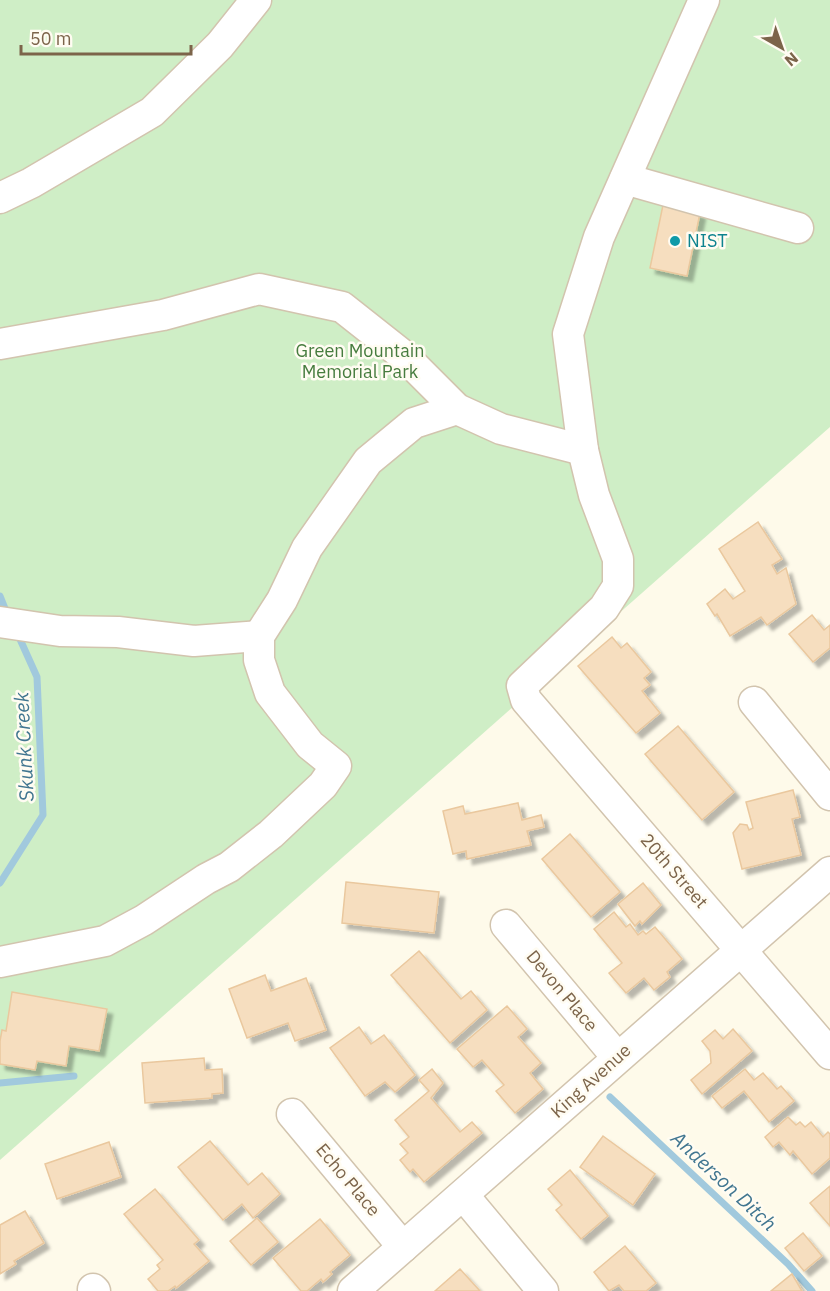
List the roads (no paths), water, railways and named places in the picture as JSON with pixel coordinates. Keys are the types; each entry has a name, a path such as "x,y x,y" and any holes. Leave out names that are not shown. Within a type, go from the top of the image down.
{"street":[{"path":"0,198 31,183 152,112 220,45 256,0"},
{"path":"0,344 163,315 259,289 342,307 404,356 457,409 501,429 583,450 568,334 599,237 704,0"},
{"path":"625,179 798,228"},
{"path":"0,962 105,941 144,920 206,879 229,867 271,834 323,785 336,766 310,745 270,693 259,660 259,636 282,600 307,548 368,461 414,423 457,409"},
{"name":"20th Street","path":"583,450 594,495 618,559 618,586 604,608 522,686 528,702 830,1054"},
{"path":"0,622 60,631 118,633 194,641 259,636"},
{"path":"754,702 830,795"},
{"name":"King Avenue","path":"353,1291 464,1196 617,1057 830,872"},
{"name":"Devon Place","path":"506,925 617,1057"},
{"name":"Echo Place","path":"292,1114 404,1247"},
{"path":"464,1196 543,1291"}],"waterway":[{"name":"Skunk Creek","path":"0,596 6,611"},
{"name":"Skunk Creek","path":"0,883 43,815 37,677 19,637"},
{"name":"Anderson Ditch","path":"0,1083 74,1076"},
{"name":"Anderson Ditch","path":"610,1097 788,1264 812,1291"}],"place":[{"name":"NIST","path":"675,241"}],"park label":[{"name":"Green Mountain Memorial Park","path":"360,361"}]}
